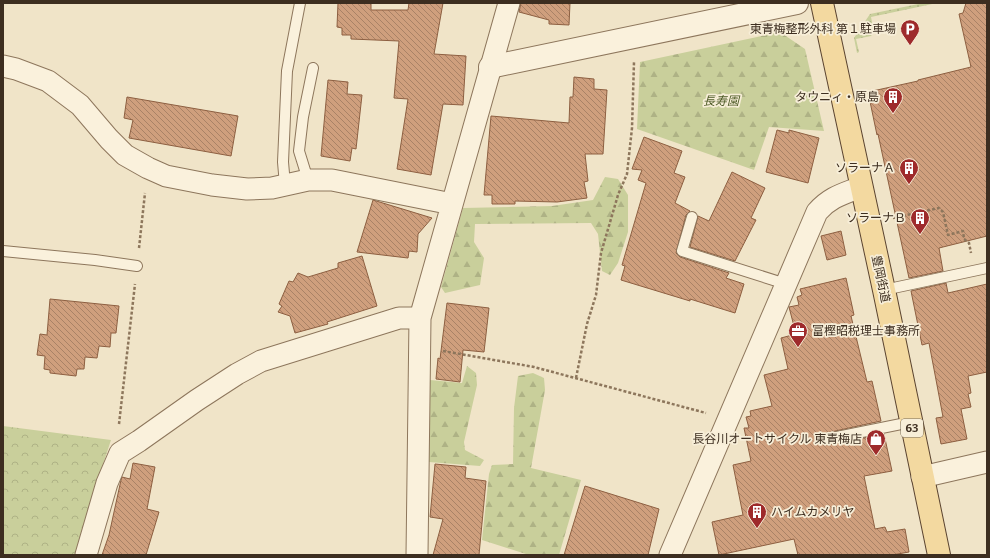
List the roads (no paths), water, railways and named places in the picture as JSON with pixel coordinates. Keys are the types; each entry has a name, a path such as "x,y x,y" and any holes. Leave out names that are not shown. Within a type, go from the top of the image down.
{"main road":[{"name":"豊岡街道","path":"822,3 939,555"}],"street":[{"path":"417,555 420,318 509,3"},
{"path":"490,67 797,3"},
{"path":"3,66 16,69 48,81 80,105 109,139 126,155 148,168 166,176 212,185 247,189 272,188 308,180 332,180 452,204"},
{"path":"670,555 817,212 824,204 836,196 861,187"},
{"path":"86,555 107,483 120,453 197,400 261,361 399,318 420,318"},
{"path":"922,477 987,462"}],"lane":[{"path":"284,185 283,162 287,71 300,3"},
{"path":"308,180 299,151 303,117 313,68"},
{"path":"692,217 682,251 786,284"},
{"path":"3,251 95,260 137,266"},
{"path":"884,290 987,268"},
{"path":"827,439 911,422"}],"place":[{"name":"東青梅整形外科 第１駐車場","path":"910,46"},
{"name":"タウニィ・原島","path":"893,114"},
{"name":"ソラーナＡ","path":"909,185"},
{"name":"ソラーナＢ","path":"920,235"},
{"name":"富樫昭税理士事務所","path":"798,348"},
{"name":"長谷川オートサイクル 東青梅店","path":"876,456"},
{"name":"ハイムカメリヤ","path":"757,529"}],"park label":[{"name":"長寿園","path":"721,101"}]}
